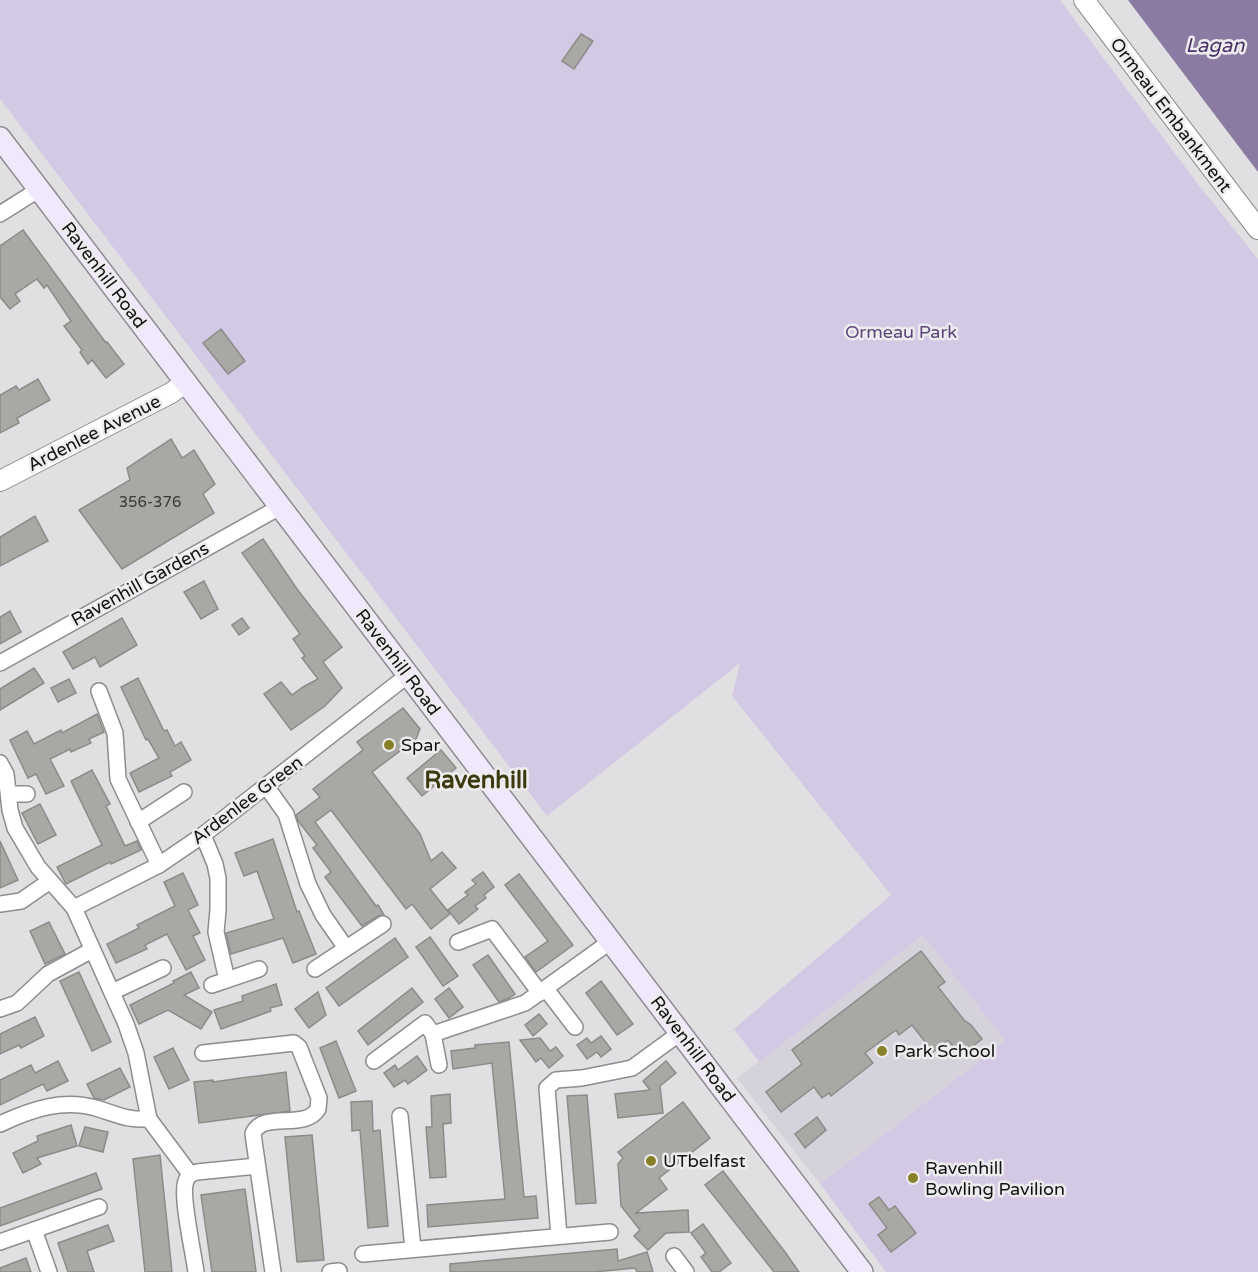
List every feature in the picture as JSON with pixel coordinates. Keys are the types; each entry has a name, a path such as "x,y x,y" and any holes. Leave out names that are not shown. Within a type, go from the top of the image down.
{"main road":[{"name":"Ravenhill Road","path":"0,138 862,1272"}],"street":[{"name":"Ormeau Embankment","path":"1084,0 1258,229"},
{"path":"0,214 38,190"},
{"name":"Ardenlee Avenue","path":"0,482 171,393 186,382"},
{"name":"Ravenhill Gardens","path":"0,663 280,507"},
{"name":"Ardenlee Green","path":"74,908 159,865 203,835 408,675"},
{"path":"99,691 115,733 118,779 159,865"},
{"path":"0,763 6,774 11,819 15,828 38,867 74,908 112,992 136,1053 149,1119 190,1174"},
{"path":"266,786 286,814 308,884 323,915 346,948"},
{"path":"138,822 183,792"},
{"path":"9,794 27,794"},
{"path":"203,835 218,878 216,932 227,980"},
{"path":"0,904 21,901 50,881"},
{"path":"315,969 383,924"},
{"path":"458,942 492,929 575,1027"},
{"path":"433,1034 512,1009 543,991 611,941"},
{"path":"0,1009 17,1003 48,974 92,950"},
{"path":"112,992 163,968"},
{"path":"212,985 259,969"},
{"path":"374,1061 425,1023 433,1034 439,1065"},
{"path":"559,1236 547,1088 556,1080 582,1078 632,1068 680,1033"},
{"path":"203,1053 294,1043 299,1047 319,1098 318,1109 310,1117 263,1123 253,1134 273,1272"},
{"path":"0,1124 43,1107 62,1104 99,1109 131,1120 149,1119"},
{"path":"400,1116 413,1249"},
{"path":"196,1272 184,1186 190,1174 257,1166"},
{"path":"0,1242 99,1206"},
{"path":"34,1230 49,1272"},
{"path":"363,1254 610,1232"},
{"path":"674,1256 686,1272"}],"shaded area":[{"name":"Park School","path":"923,935 1005,1041 820,1184 737,1078"}],"green space":[{"name":"Ormeau Park","path":"0,0 1060,0 1201,188 1258,259 1258,1272 886,1272 820,1184 1005,1041 923,935 759,1062 734,1029 891,895 732,696 740,663 547,816 0,99"}],"water":[{"name":"Lagan","path":"1128,0 1258,0 1258,172"}],"building":[{"path":"581,34 593,41 574,69 562,61"},
{"path":"23,230 124,364 106,378 92,360 88,364 80,352 82,350 64,326 71,321 47,285 44,288 37,279 15,294 20,301 10,309 0,297 0,246"},
{"path":"221,329 245,361 228,374 203,343"},
{"path":"38,379 50,400 17,418 19,423 0,433 0,395 16,386 19,390"},
{"path":"171,439 182,458 194,450 215,484 203,494 214,513 122,569 79,510 130,480 127,468"},
{"path":"35,516 48,541 0,566 0,537"},
{"path":"263,539 297,589 342,647 323,662 342,688 325,706 291,730 264,694 281,682 292,695 318,679 302,658 305,656 293,639 300,634 242,553"},
{"path":"204,581 218,609 201,619 184,592"},
{"path":"10,611 21,632 0,644 0,617"},
{"path":"122,618 137,645 100,667 95,657 73,669 63,652"},
{"path":"242,618 249,628 239,635 232,625"},
{"path":"34,668 44,683 0,710 0,689"},
{"path":"138,678 164,731 167,730 175,746 181,742 191,760 170,772 172,776 139,792 130,773 159,758 148,739 146,740 121,687"},
{"path":"69,679 76,693 58,702 51,688"},
{"path":"403,708 420,729 416,739 372,772 420,834 431,861 442,852 456,868 430,889 450,914 431,929 412,904 406,909 331,810 315,822 384,915 362,926 325,877 331,872 313,848 317,845 298,821 296,815 320,797 313,789 363,750 357,742"},
{"path":"97,714 104,732 89,739 91,743 71,752 70,749 50,759 64,786 46,794 36,774 28,778 10,740 27,731 34,744 61,730 62,733"},
{"path":"441,750 456,768 422,796 407,778"},
{"path":"92,770 110,804 106,806 125,846 137,841 141,850 111,864 110,862 66,884 57,867 102,845 71,781"},
{"path":"40,804 56,835 38,844 22,813"},
{"path":"273,839 297,912 299,911 316,954 293,963 283,938 231,954 226,933 274,919 257,871 244,876 235,853"},
{"path":"0,841 18,880 0,888"},
{"path":"483,872 494,887 484,895 486,898 475,906 478,909 459,924 448,910 468,895 465,892 476,884 472,880"},
{"path":"183,873 198,905 188,910 200,933 193,936 205,960 186,970 167,934 145,945 147,949 116,963 107,944 139,928 137,925 175,906 164,882"},
{"path":"519,874 573,945 536,972 525,957 548,941 505,885"},
{"path":"49,922 65,954 45,964 30,931"},
{"path":"430,937 458,976 443,986 416,947"},
{"path":"395,938 408,957 339,1006 326,988"},
{"path":"921,951 945,982 938,987 982,1039 961,1056 948,1040 933,1052 912,1025 899,1035 896,1030 865,1053 873,1063 831,1096 829,1093 822,1098 814,1087 781,1112 766,1092 802,1064 792,1050"},
{"path":"488,955 515,994 499,1002 473,965"},
{"path":"79,972 111,1042 92,1051 60,981"},
{"path":"191,972 199,988 184,995 212,1012 201,1029 168,1010 139,1024 130,1005"},
{"path":"601,981 633,1024 617,1035 586,993"},
{"path":"276,984 282,1005 221,1029 214,1010 243,1001 242,996"},
{"path":"412,988 423,1002 368,1045 358,1031"},
{"path":"449,988 463,1007 449,1018 435,999"},
{"path":"318,992 326,1015 309,1028 295,1009"},
{"path":"539,1014 547,1024 533,1036 525,1025"},
{"path":"35,1017 44,1036 21,1048 19,1045 0,1054 0,1034"},
{"path":"601,1036 611,1049 601,1057 597,1052 587,1059 577,1045 587,1038 591,1043"},
{"path":"540,1038 550,1051 556,1047 563,1056 549,1068 541,1058 536,1062 520,1040"},
{"path":"336,1041 356,1091 339,1098 320,1048"},
{"path":"509,1042 524,1197 536,1196 538,1218 428,1227 427,1205 505,1199 492,1063 453,1069 451,1051 475,1048 475,1045"},
{"path":"173,1048 189,1080 169,1089 154,1057"},
{"path":"417,1056 427,1070 408,1084 405,1080 394,1087 384,1073 395,1065 398,1070"},
{"path":"58,1061 68,1081 47,1091 43,1084 0,1105 0,1080 31,1065 35,1073"},
{"path":"666,1061 676,1073 660,1086 663,1113 618,1118 615,1094 650,1090 643,1081"},
{"path":"120,1068 130,1087 104,1100 94,1098 87,1084"},
{"path":"286,1072 290,1111 199,1123 194,1082 213,1080 213,1082"},
{"path":"450,1094 451,1123 443,1124 446,1177 430,1178 426,1127 432,1127 431,1096"},
{"path":"587,1095 596,1203 576,1204 567,1096"},
{"path":"372,1101 373,1131 380,1130 388,1226 368,1228 360,1130 352,1131 351,1102"},
{"name":"UTbelfast","path":"683,1102 710,1138 659,1178 667,1189 636,1213 688,1210 689,1232 666,1233 648,1250 634,1236 640,1230 621,1206 618,1164 623,1158 618,1152"},
{"path":"817,1117 826,1130 805,1148 795,1134"},
{"path":"71,1125 77,1146 37,1158 41,1164 23,1173 13,1153 38,1141 37,1136"},
{"path":"85,1127 108,1132 103,1152 79,1146"},
{"path":"312,1135 324,1260 297,1262 285,1137"},
{"path":"160,1155 172,1272 145,1272 133,1159"},
{"path":"723,1171 799,1272 774,1272 705,1185"},
{"path":"96,1173 102,1189 0,1226 0,1208"},
{"path":"245,1189 256,1272 212,1272 201,1195"},
{"path":"879,1197 889,1210 895,1206 916,1233 891,1252 878,1235 887,1228 869,1204"},
{"path":"703,1224 731,1263 719,1272 712,1272 701,1257 706,1253 691,1233"},
{"path":"108,1225 114,1241 87,1251 94,1272 68,1272 58,1243"},
{"path":"617,1249 618,1261 647,1252 653,1272 637,1272 635,1268 594,1272 450,1272 450,1264"},
{"path":"26,1258 31,1272 0,1272 0,1268"}],"place":[{"name":"Spar","path":"389,745"},
{"name":"Park School","path":"882,1051"},
{"name":"UTbelfast","path":"651,1161"},
{"name":"Ravenhill Bowling Pavilion","path":"913,1178"}],"district":[{"name":"Ravenhill","path":"476,780"}]}
